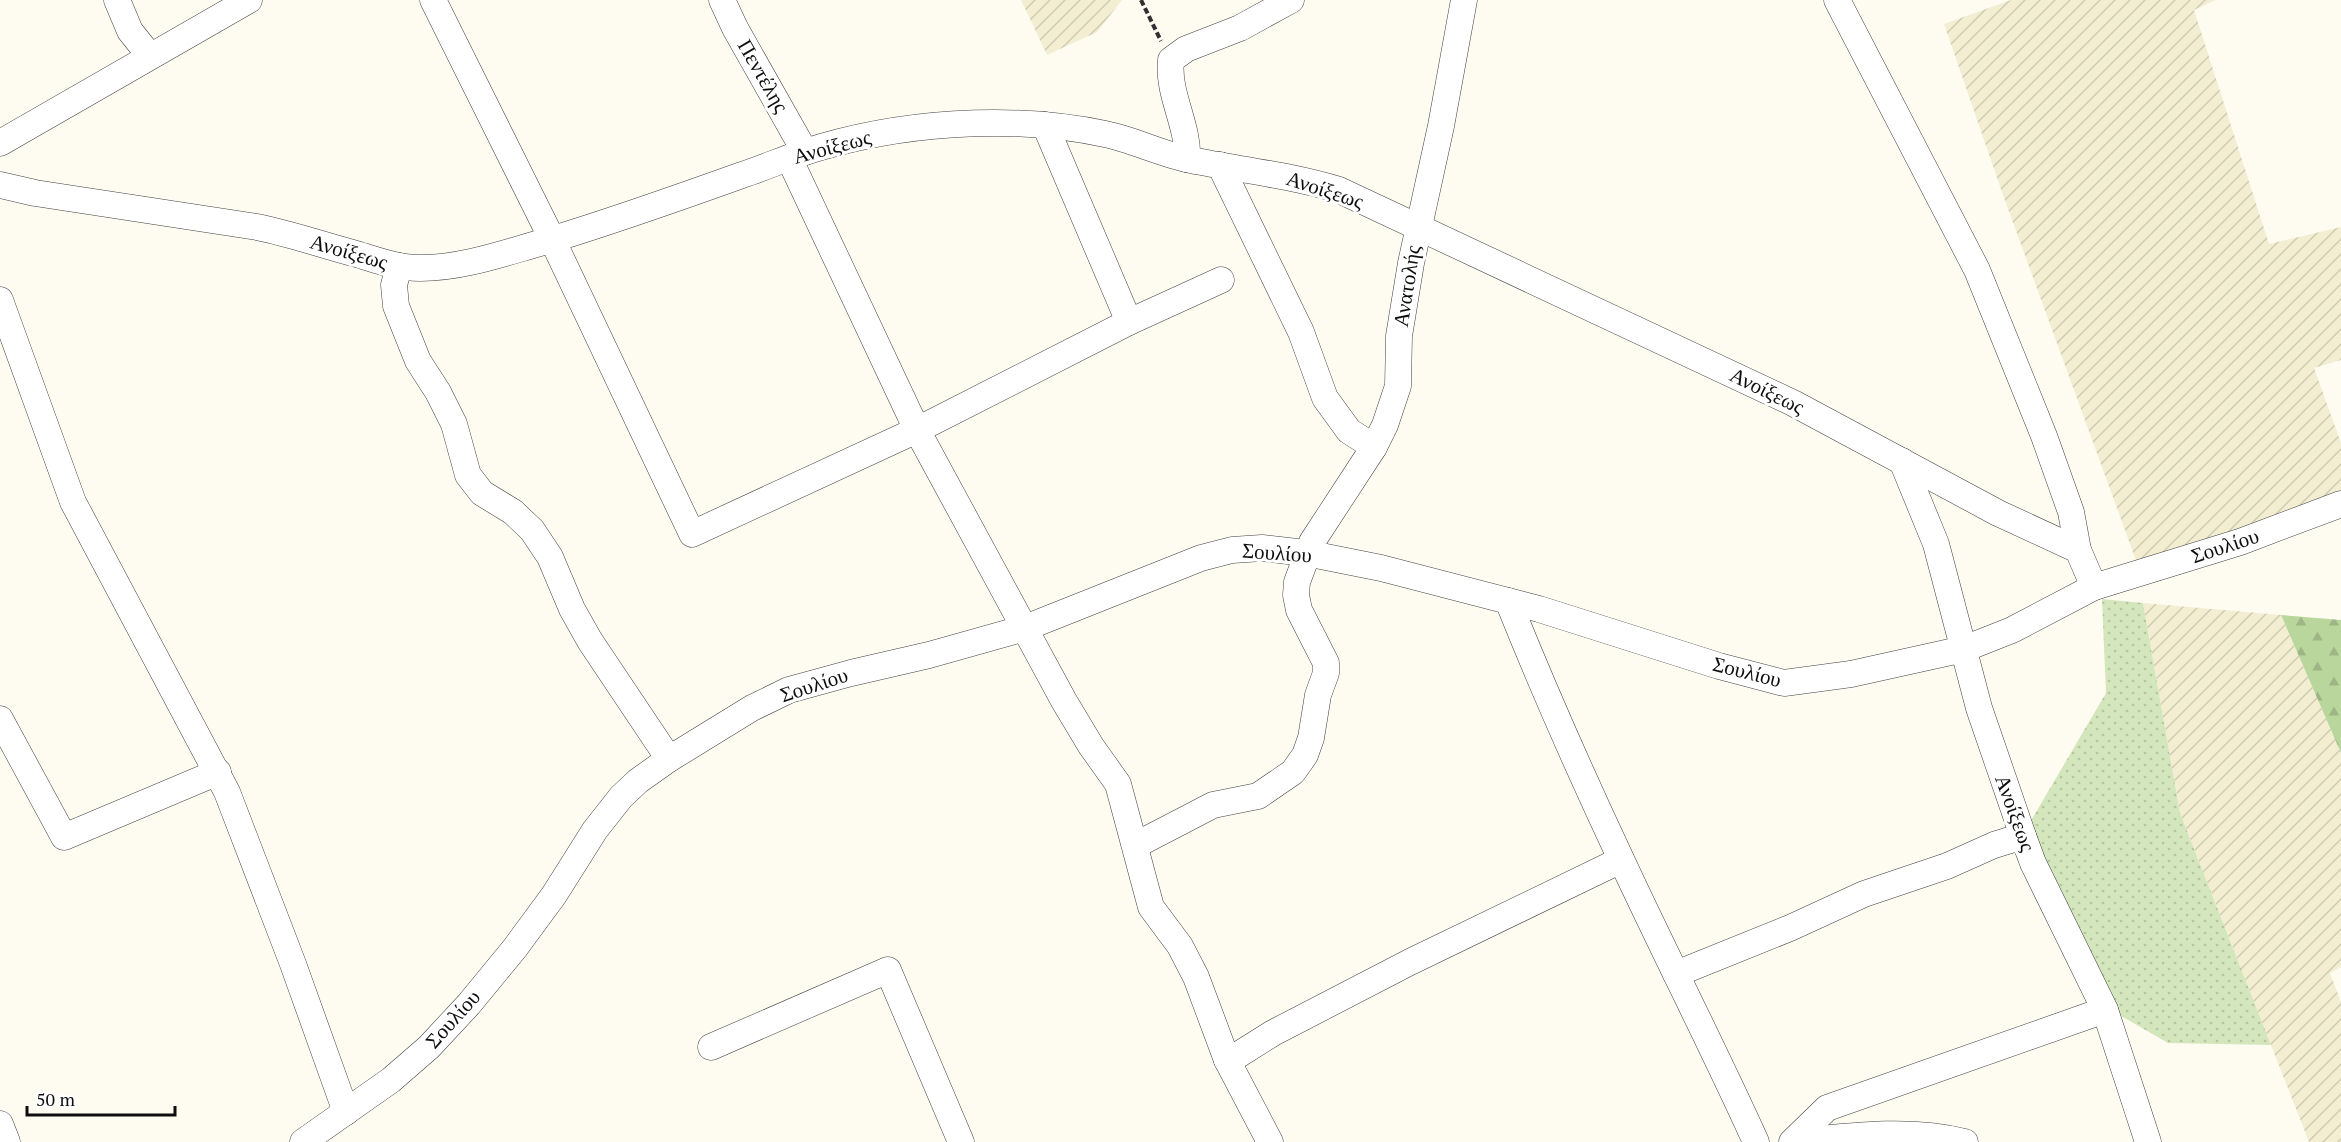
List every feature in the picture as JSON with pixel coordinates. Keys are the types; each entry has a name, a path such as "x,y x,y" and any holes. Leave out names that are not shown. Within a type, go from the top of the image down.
{"street":[{"path":"117,0 130,31 150,56"},
{"path":"0,143 249,0"},
{"path":"433,0 552,240 692,534 918,430 1129,322 1221,280"},
{"name":"Πεντέλης","path":"722,0 797,155 918,430 1085,737 1118,784 1151,908 1180,946 1196,977 1227,1060 1270,1142"},
{"path":"1187,159 1185,129 1169,76 1171,60 1186,49 1240,28 1291,0"},
{"name":"Ανατολής","path":"1136,845 1213,806 1264,793 1293,772 1305,755 1311,738 1318,695 1327,669 1303,621 1297,600 1297,582 1306,553 1324,521 1374,447 1392,406 1399,383 1399,336 1417,227 1442,126 1464,0"},
{"path":"1838,0 1977,270 2044,436 2071,512 2078,550 2094,587"},
{"name":"Ανοίξεως","path":"0,185 35,193 276,231 399,266 417,268 447,267 552,240 622,218 797,155 865,136 903,130 1000,123 1045,125 1108,134 1187,159 1280,175 1339,190 1793,403 1902,461 1936,544 1979,708 2023,837 2105,1010 2148,1142"},
{"path":"1045,125 1129,322"},
{"path":"1220,165 1301,332 1324,398 1349,430 1374,447"},
{"path":"399,266 394,285 396,306 418,361 438,392 454,424 468,475 482,494 513,512 537,536 550,557 572,609 590,641 669,759"},
{"path":"0,300 73,502 218,772 281,931 346,1112"},
{"path":"1902,461 1998,513 2078,550"},
{"name":"Σουλίου","path":"303,1142 407,1068 469,1004 515,948 554,895 609,812 638,781 669,759 752,708 789,690 1025,628 1166,571 1221,552 1241,548 1262,548 1306,553 1381,568 1508,601 1639,639 1719,666 1784,683 1851,674 1964,649 2012,630 2094,587 2240,542 2341,504"},
{"path":"1508,601 1574,757 1621,860 1717,1054 1756,1142"},
{"path":"0,719 64,837 218,772"},
{"path":"1676,974 1790,928 1863,894 1947,866 1994,845 2023,837"},
{"path":"1227,1060 1273,1033 1410,962 1621,860"},
{"path":"711,1047 888,970 961,1142"},
{"path":"1793,1142 1827,1108 2105,1010"},
{"path":"0,1124 6,1142"},
{"path":"1793,1142 1855,1135 1902,1134 1935,1136 1965,1142"}],"path":[{"path":"1141,0 1171,60"}],"shaded area":[{"path":"1021,0 1122,0 1097,32 1047,55"},
{"path":"2011,0 2216,0 2194,10 2269,244 2341,227 2341,360 2314,368 2341,443 2341,494 2138,566 2003,195 1944,24"},
{"path":"2143,603 2281,615 2341,753 2341,967 2330,973 2341,1002 2341,1142 2309,1142 2180,813"}],"green space":[{"path":"2102,599 2143,603 2180,813 2271,1045 2168,1043 2116,1013 2029,824 2106,693"},
{"path":"2281,615 2341,620 2341,753"}]}
